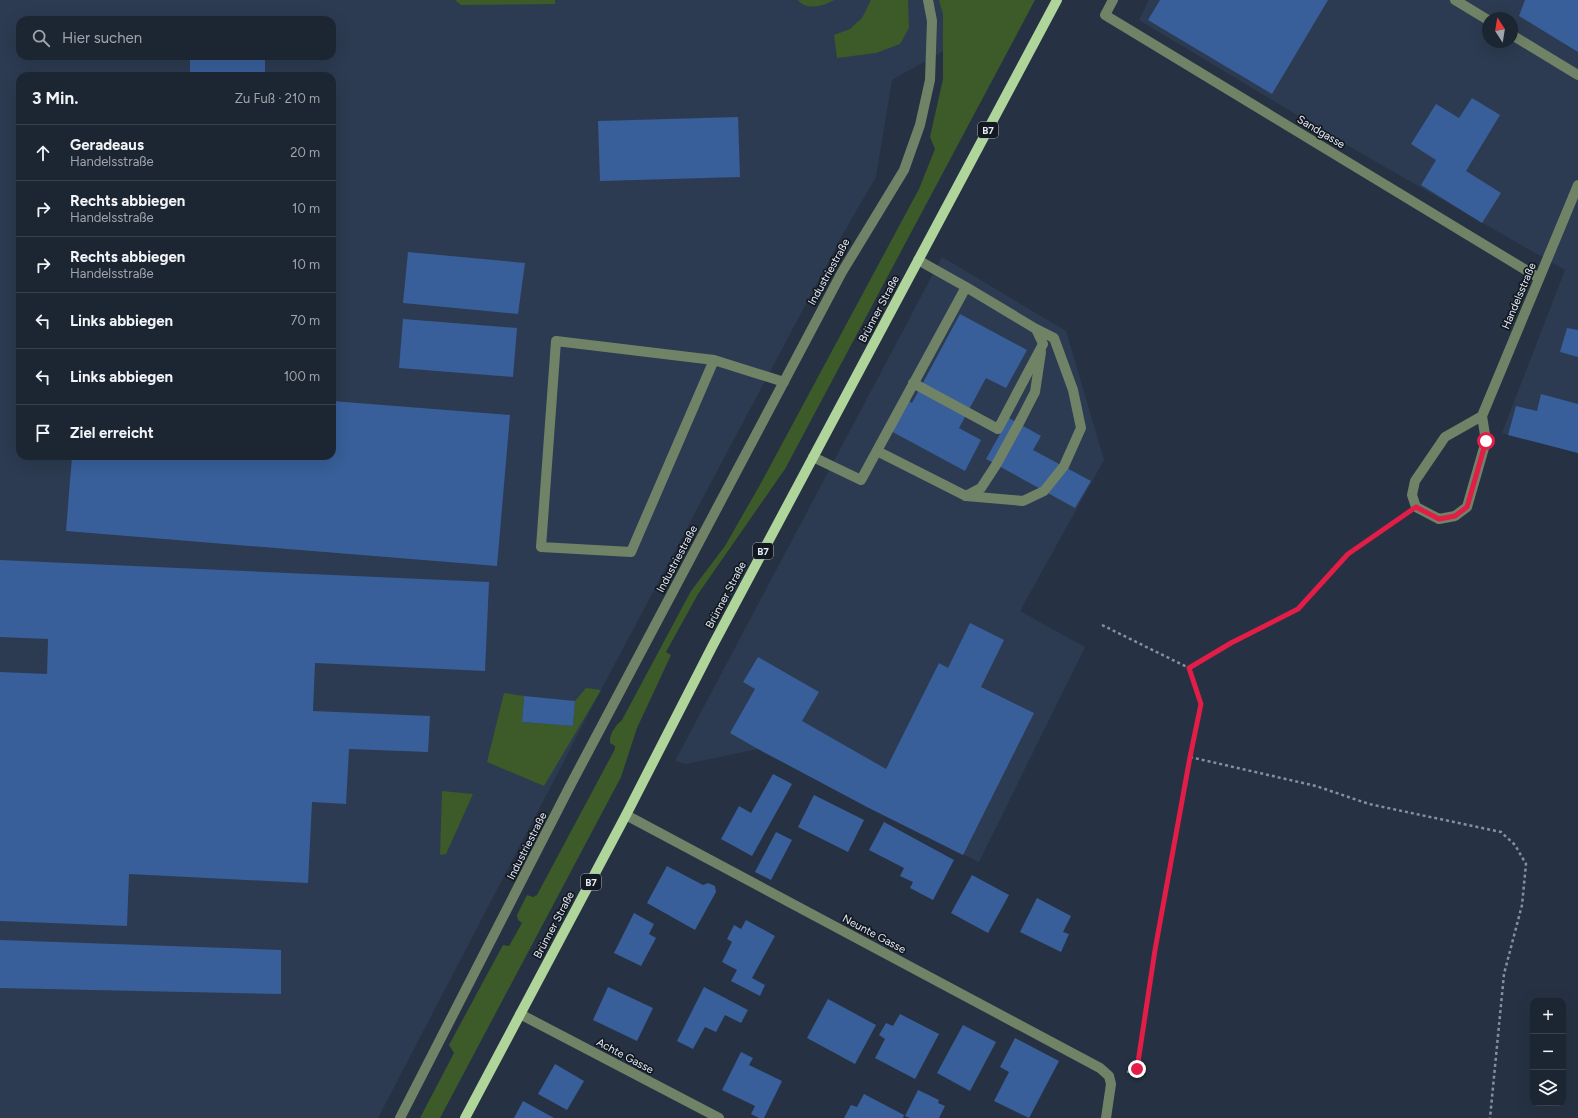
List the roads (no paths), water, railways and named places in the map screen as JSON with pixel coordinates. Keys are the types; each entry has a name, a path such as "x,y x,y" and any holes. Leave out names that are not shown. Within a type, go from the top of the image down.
{"main road":[{"name":"Brünner Straße","path":"465,1118 626,815 713,645 1057,0"}],"street":[{"name":"Industriestraße","path":"400,1118 575,777 842,272 904,170 920,125 930,80 932,21 928,0"},
{"name":"Sandgasse","path":"1113,0 1105,15 1539,278"},
{"path":"1454,0 1482,16"},
{"path":"1518,39 1578,75"},
{"name":"Handelsstraße","path":"1482,416 1578,185"},
{"path":"877,451 966,496 1023,502 1044,491 1064,466 1081,428 1072,390 1054,338 918,260"},
{"path":"813,457 861,480 966,287"},
{"path":"966,496 981,488 992,471 1035,392 1043,344 1036,328"},
{"path":"714,360 631,552 541,547 556,341 714,360 784,382"},
{"path":"913,383 998,429 1043,344"},
{"path":"1482,416 1486,441 1467,507 1455,516 1439,519 1416,507 1412,495 1415,481 1445,437 1482,416"},
{"name":"Neunte Gasse","path":"626,815 1100,1068 1109,1076 1111,1084 1106,1118"},
{"name":"Achte Gasse","path":"520,1014 719,1118"}]}
